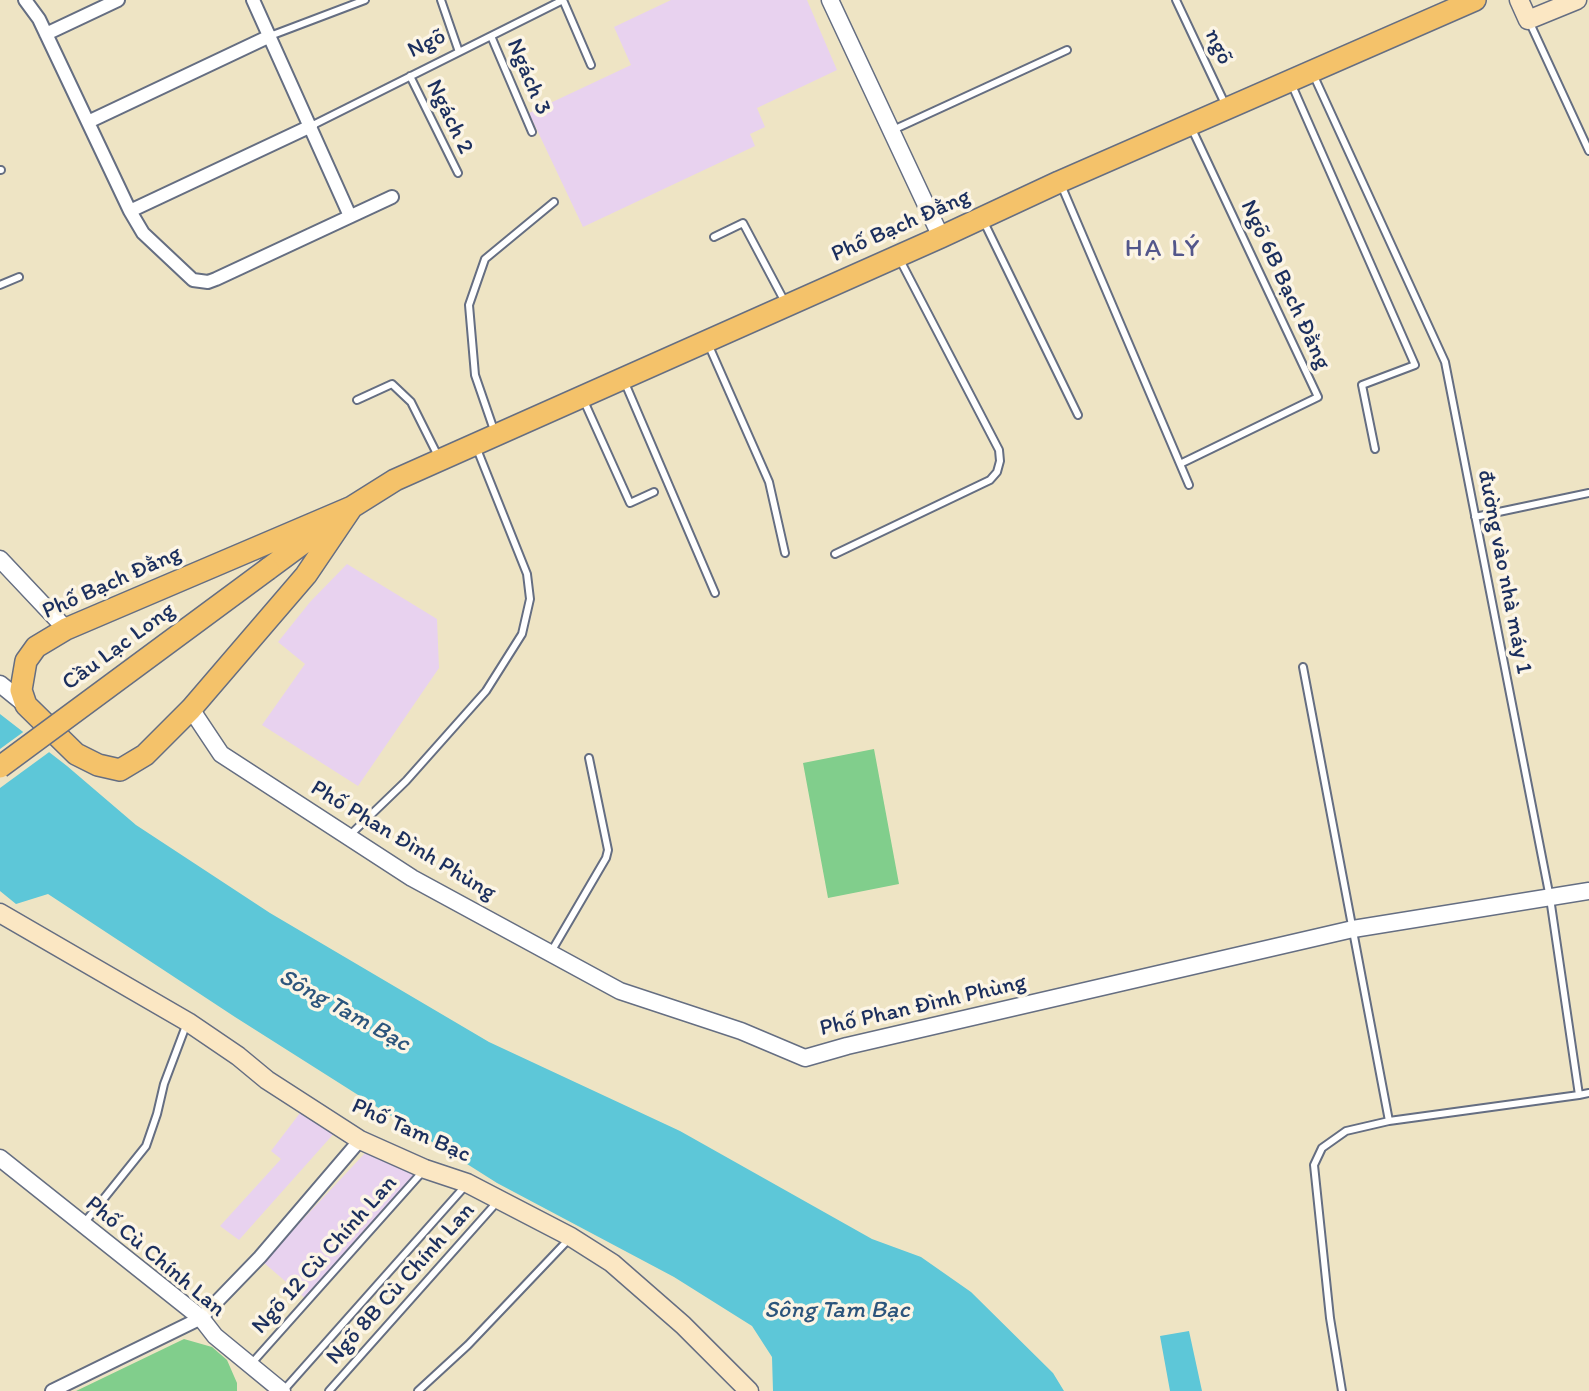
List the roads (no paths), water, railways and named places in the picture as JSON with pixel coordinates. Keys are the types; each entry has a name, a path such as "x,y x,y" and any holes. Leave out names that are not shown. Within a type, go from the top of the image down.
{"main road":[{"name":"Phố Bạch Đằng","path":"268,569 352,507 394,480 1059,182 1475,0"},
{"path":"1519,0 1528,20 1577,0"},
{"name":"Phố Bạch Đằng","path":"352,507 306,575 191,709 145,754 120,770 98,765 76,754 26,705 21,690 26,661 36,647 66,629 352,507"},
{"name":"Cầu Lạc Long","path":"0,767 268,569"},
{"name":"Phố Tam Bạc","path":"0,913 188,1022 238,1056 267,1080 360,1140 500,1199 571,1237 612,1263 683,1325 749,1391"}],"street":[{"path":"25,0 46,34 143,233 193,279 208,282 392,197"},
{"path":"46,34 118,0"},
{"path":"253,0 350,216"},
{"path":"830,0 941,237"},
{"path":"88,122 270,36"},
{"path":"130,211 311,126"},
{"path":"0,558 66,629"},
{"path":"0,684 26,705"},
{"name":"Phố Phan Đình Phùng","path":"191,709 221,754 412,878 620,991 741,1031 805,1058 874,1039 1353,929 1589,891"},
{"path":"52,1391 201,1318 260,1257 360,1140"},
{"name":"Phố Cù Chính Lan","path":"0,1158 82,1226 201,1318 215,1336 282,1391"}],"lane":[{"path":"270,36 365,0"},
{"path":"441,0 459,51"},
{"path":"563,0 591,65"},
{"name":"Ngõ","path":"311,126 563,0"},
{"name":"ngõ","path":"1176,0 1227,108"},
{"path":"1528,20 1589,151"},
{"name":"Ngách 3","path":"491,36 532,132"},
{"path":"891,131 1067,50"},
{"name":"đường vào nhà máy 1","path":"1312,72 1445,362 1550,898 1580,1095"},
{"name":"Ngách 2","path":"410,76 458,173"},
{"path":"1290,82 1415,365 1362,385 1375,449"},
{"name":"Ngõ 6B Bạch Đằng","path":"1180,464 1318,397 1190,125"},
{"path":"1059,182 1189,485"},
{"path":"495,435 475,375 469,305 485,259 554,202"},
{"path":"982,218 1078,415"},
{"path":"715,237 743,223 787,305"},
{"path":"835,554 990,480 997,472 1000,461 999,450 898,256"},
{"path":"0,285 19,277"},
{"path":"707,341 769,482 785,553"},
{"path":"623,378 715,593"},
{"path":"357,400 391,384 411,402 440,459"},
{"path":"582,396 630,503 654,492"},
{"path":"349,837 433,753 486,691 522,634 530,599 527,574 475,444"},
{"path":"1475,517 1589,494"},
{"path":"1303,667 1389,1121"},
{"path":"550,953 606,858 608,850 589,758"},
{"path":"82,1226 146,1146 158,1114 164,1084 188,1022"},
{"path":"1342,1391 1314,1165 1322,1148 1346,1131 1389,1121 1589,1093"},
{"name":"Ngõ 12 Cù Chính Lan","path":"250,1365 425,1169"},
{"path":"282,1391 467,1183"},
{"name":"Ngõ 8B Cù Chính Lan","path":"329,1391 500,1199"},
{"path":"418,1391 468,1345 571,1237"}],"water":[{"name":"Sông Tam Bạc","path":"0,714 136,825 270,913 489,1042 680,1131 872,1239 921,1257 971,1292 1053,1373 1064,1391 773,1391 772,1357 752,1326 674,1277 497,1183 235,1017 48,894 16,904 0,891"},
{"path":"1189,1331 1202,1391 1170,1391 1160,1336"}],"district":[{"name":"HẠ LÝ","path":"1163,249"}]}
